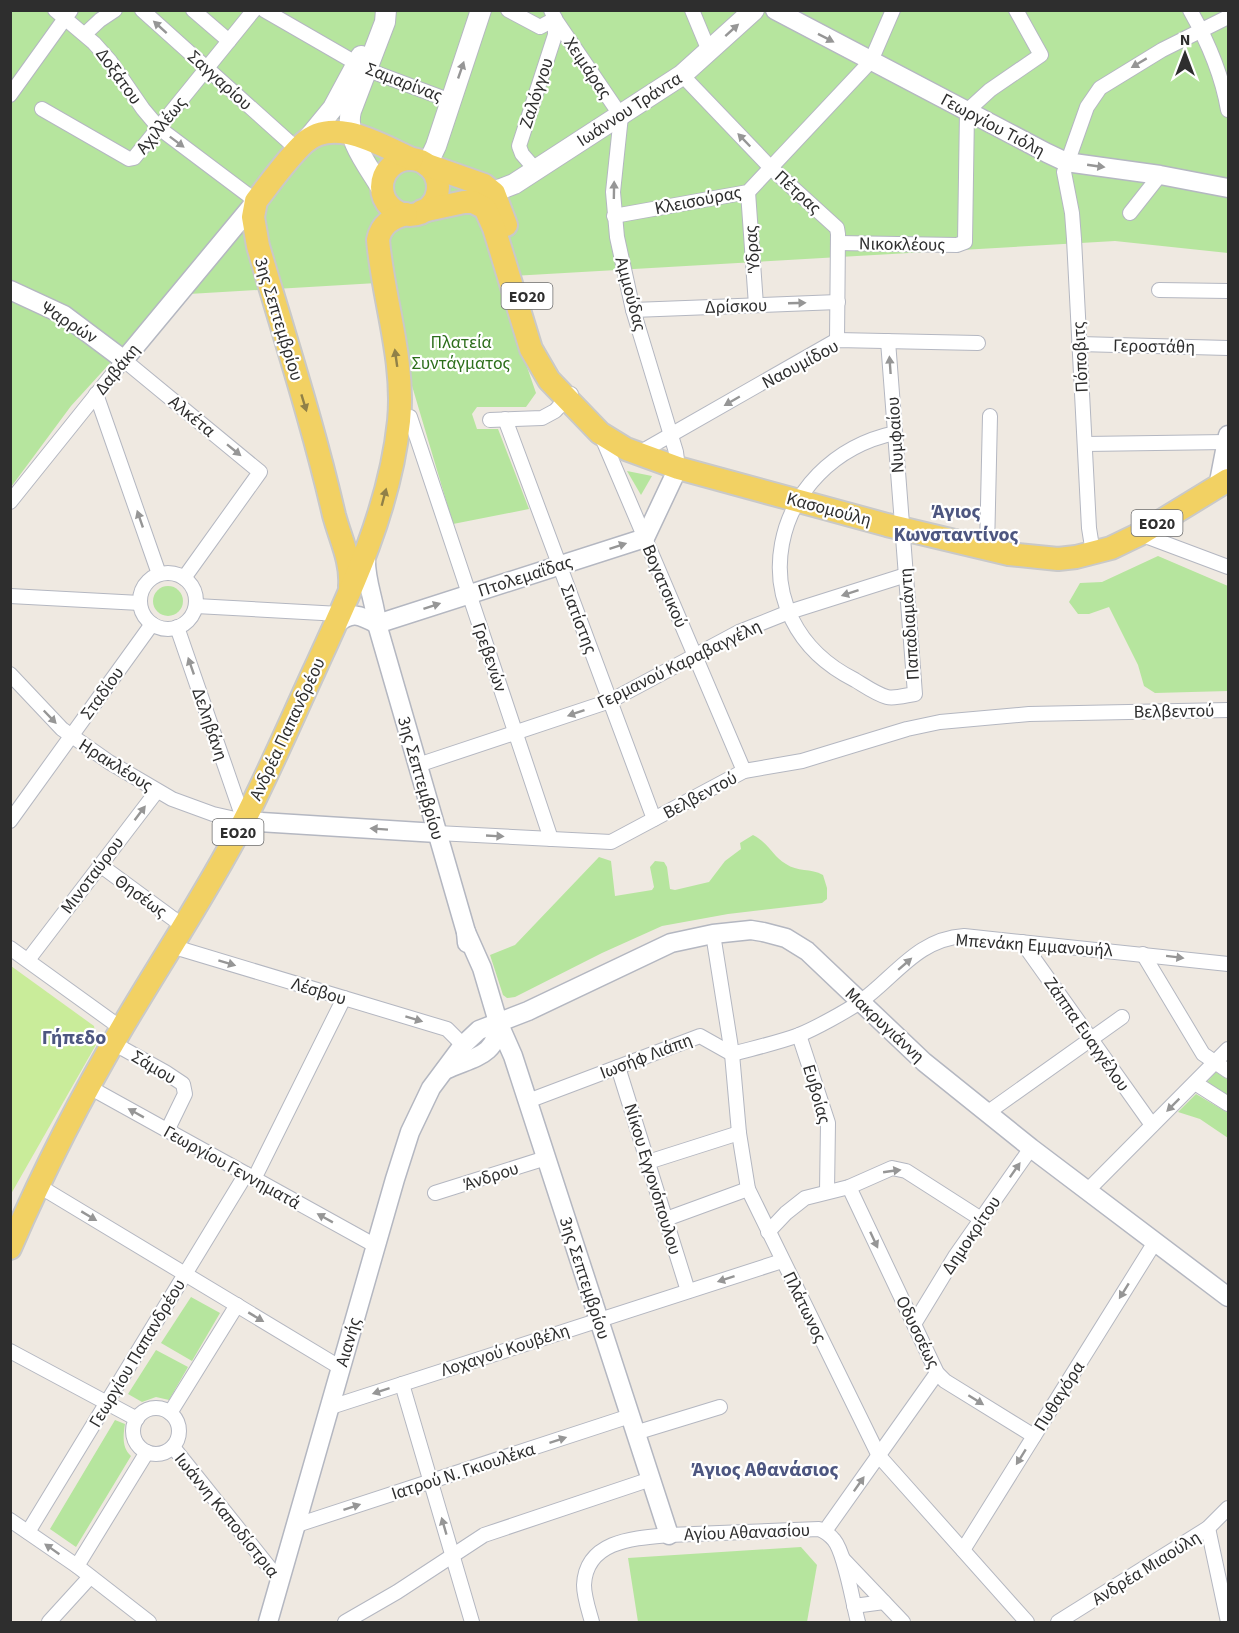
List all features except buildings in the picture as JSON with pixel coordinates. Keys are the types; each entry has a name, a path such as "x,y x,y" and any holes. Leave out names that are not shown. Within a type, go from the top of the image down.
{"main road":[{"path":"256,201 333,108 363,67 385,22 384,10"},
{"path":"382,191 383,181 390,168 398,162 420,162 436,146 481,10"},
{"name":"Ιωάννου Τράντα","path":"464,202 514,184 621,116 682,75 754,10"},
{"path":"363,67 350,116 351,134 392,208 414,213"},
{"path":"302,146 325,133 351,134 484,185 494,193"},
{"name":"ΕΟ20","path":"414,213 430,205 437,192 436,177 420,162"},
{"name":"Κασομούλη","path":"494,193 547,357 570,395 600,433 626,449 678,468 797,501 987,549 1058,559 1093,553"},
{"name":"3ης Σεπτεμβρίου","path":"256,201 253,217 258,246 325,471 350,534 358,572"},
{"name":"ΕΟ20","path":"414,213 464,202"},
{"name":"Κασομούλη","path":"464,202 481,204 489,216 531,348 542,370 639,453"},
{"name":"Ανδρέα Παπανδρέου","path":"10,1248 89,1087 244,821 358,572 374,531 388,483 399,416 396,359 378,240 387,222 414,213"},
{"name":"3ης Σεπτεμβρίου","path":"325,471 334,516 349,566 358,572"},
{"name":"ΕΟ20","path":"1093,553 1112,548 1140,534 1223,484"},
{"path":"350,534 361,539 374,531"}],"street":[{"path":"85,34 115,10"},
{"name":"Σαγγαρίου","path":"142,10 207,68 302,146"},
{"path":"193,10 229,41"},
{"name":"Αχιλλέως","path":"42,109 129,159 134,158 254,10"},
{"name":"Σαμαρίνας","path":"264,10 363,67 451,100"},
{"name":"Χειμάρας","path":"508,10 540,27 554,13 621,116"},
{"path":"692,10 709,51"},
{"name":"Γεωργίου Τιόλη","path":"775,10 1066,162 1160,174 1228,188"},
{"name":"Κλεισούρας","path":"614,216 748,192 871,61 893,10"},
{"path":"967,111 990,90 1041,55 1016,10"},
{"path":"1190,10 1219,72 1228,110"},
{"path":"10,95 64,13"},
{"name":"Δοξάτου","path":"64,13 110,61 159,128 256,201"},
{"name":"Ζαλόγγου","path":"535,170 522,154 519,146 555,35 554,13"},
{"path":"1066,162 1087,107 1100,88 1162,50 1228,17"},
{"name":"Πέτρας","path":"682,75 771,168 837,228 837,340"},
{"name":"Νικοκλέους","path":"838,243 957,245 965,242 967,111"},
{"name":"Αμμούδας","path":"621,116 614,169 614,216 621,264 676,452 678,468"},
{"name":"Πόποβιτς","path":"1066,162 1064,183 1072,213 1089,528 1093,553"},
{"path":"1130,213 1160,174"},
{"name":"Ύδρας","path":"748,192 756,305"},
{"name":"Δαβάκη","path":"10,502 256,201"},
{"path":"225,237 236,232 242,233 258,246"},
{"name":"Ψαρρών","path":"10,290 64,315 124,360"},
{"path":"1159,290 1228,291"},
{"name":"Δρίσκου","path":"633,309 838,302"},
{"name":"Ναουμίδου","path":"639,453 837,340 978,343"},
{"name":"Νυμφαίου","path":"888,341 902,528"},
{"name":"Γεροστάθη","path":"1080,344 1228,348"},
{"name":"Αλκέτα","path":"124,360 260,472 184,578"},
{"path":"96,394 159,574"},
{"path":"490,420 542,418 555,411 570,395"},
{"name":"Γρεβενών","path":"399,416 410,417 551,839"},
{"path":"987,549 990,416"},
{"name":"Σιατίστης","path":"504,419 654,819"},
{"name":"Βογατσικού","path":"600,433 744,771"},
{"path":"789,612 781,582 780,565 785,529 797,501 815,479 849,449 874,437 895,433"},
{"path":"1085,444 1227,448 1223,484"},
{"path":"645,538 678,468"},
{"name":"Παπαδιαμάντη","path":"789,612 802,640 825,664 889,698 915,694 902,528"},
{"path":"1140,534 1228,567"},
{"name":"Πτολεμαΐδας","path":"377,624 645,538"},
{"name":"3ης Σεπτεμβρίου","path":"358,572 366,604 377,624 466,932 482,968 492,1013 513,1056 669,1535"},
{"path":"159,574 175,574 184,578 193,588 196,606 191,617 177,627 164,628 152,624 146,618 140,603 145,586 159,574"},
{"name":"Γερμανού Καραβαγγέλη","path":"418,765 610,701 694,654 739,632 789,612 906,575"},
{"path":"10,596 140,603"},
{"path":"196,606 337,620 360,615 377,624"},
{"name":"Σταδίου","path":"10,820 16,803 71,736 152,624"},
{"name":"Δεληβάνη","path":"177,627 244,821"},
{"name":"Ηρακλέους","path":"10,674 50,718 71,736 157,791 194,808 244,821"},
{"name":"Βελβεντού","path":"244,821 611,842 744,771 802,760 906,729 940,722 1040,714 1228,710"},
{"name":"Μινοταύρου","path":"28,960 157,791"},
{"name":"Θησέως","path":"100,865 183,926"},
{"name":"Μακρυγιάννη","path":"492,1013 518,1015 653,951 693,937 751,930 786,938 807,951 924,1062 1031,1148 1228,1297"},
{"name":"Πλάτωνος","path":"713,934 732,1054 739,1133 748,1189 879,1456 1027,1623"},
{"name":"Μπενάκη Εμμανουήλ","path":"860,1002 916,954 937,941 964,936 1228,964"},
{"name":"Ζάππα Ευαγγέλου","path":"1022,942 1152,1125"},
{"name":"Λέσβου","path":"171,946 447,1029 463,1045"},
{"name":"Σάμου","path":"10,948 28,960 117,1036 183,1084 185,1094 167,1131"},
{"path":"1143,954 1203,1054 1228,1071"},
{"name":"Γεωργίου Παπανδρέου","path":"28,1532 185,1274 250,1177 344,998"},
{"path":"732,1054 799,1035 860,1002"},
{"path":"445,1070 490,1049 498,1037 492,1013"},
{"name":"Αιανής","path":"268,1623 410,1132 431,1088 463,1045 492,1013"},
{"path":"513,1056 511,1024 518,1015"},
{"path":"987,1113 1122,1017"},
{"name":"Ευβoίας","path":"799,1035 828,1123 827,1191"},
{"name":"Ιωσήφ Λιάπη","path":"528,1101 700,1036 732,1054"},
{"path":"1088,1191 1228,1048"},
{"path":"490,1049 504,1051 513,1056"},
{"name":"Νίκου Εγγονόπουλου","path":"618,1067 688,1291"},
{"path":"1195,1083 1228,1104"},
{"name":"Γεωργίου Γεννηματά","path":"89,1087 376,1246"},
{"path":"648,1162 739,1133"},
{"name":"Δημοκρίτου","path":"914,1324 1031,1148"},
{"name":"Άνδρου","path":"435,1193 546,1158"},
{"path":"768,1232 786,1213 805,1198 849,1187 885,1171 899,1168 981,1220"},
{"path":"39,1185 341,1368"},
{"name":"Οδυσσέως","path":"849,1187 937,1373 945,1381 1034,1436"},
{"path":"666,1219 748,1189"},
{"name":"Πυθαγόρα","path":"963,1550 1155,1242"},
{"name":"Λοχαγού Κουβέλη","path":"331,1407 782,1261"},
{"path":"170,1413 237,1305"},
{"path":"10,1351 137,1419"},
{"path":"858,1623 842,1558 835,1541 825,1532 937,1373"},
{"path":"402,1384 471,1623"},
{"name":"Ιατρού N. Γκιουλέκα","path":"297,1525 431,1481 633,1424 720,1407"},
{"path":"152,1409 161,1409 170,1413 179,1429 178,1439 173,1447 160,1454 147,1452 138,1445 134,1437 137,1419 144,1412 152,1409"},
{"name":"Ιωάννη Καποδίστρια","path":"173,1447 281,1582"},
{"path":"76,1566 147,1452"},
{"path":"345,1623 366,1617 397,1592 484,1534 651,1479"},
{"name":"Ανδρέα Μιαούλη","path":"1058,1623 1208,1528 1228,1508"},
{"path":"10,1520 90,1576 133,1617 149,1623"},
{"path":"1208,1528 1228,1623"},
{"name":"Αγίου Αθανασίου","path":"592,1623 584,1585 587,1573 598,1554 615,1544 645,1537 669,1535 819,1529 825,1532"},
{"path":"842,1558 903,1623"},
{"path":"50,1623 90,1576"},
{"path":"854,1606 884,1602"}],"green space":[{"name":"Πλατεία Συντάγματος","path":"11,11 1228,11 1228,253 1115,241 496,277 536,393 526,407 477,407 472,414 477,429 498,429 529,509 453,524 407,369 394,282 172,295 71,406 11,487"},
{"path":"627,471 652,476 641,495"},
{"path":"1158,556 1228,586 1228,691 1155,693 1144,686 1138,665 1109,607 1089,614 1078,614 1069,602 1080,583 1102,582"},
{"path":"168,586 178,591 183,601 178,611 168,616 158,611 153,601 158,591"},
{"path":"753,835 781,861 799,869 823,875 827,888 827,899 822,903 728,914 662,926 515,997 507,998 503,995 490,955 515,945 599,857 611,861 615,896 652,890 654,887 650,867 655,861 664,862 667,867 670,889 675,890 709,882 725,861 741,849 740,843"},
{"path":"11,966 94,1026 97,1043 11,1194"},
{"path":"1216,1072 1228,1080 1228,1097 1206,1083"},
{"path":"1196,1094 1228,1113 1228,1138 1200,1119 1178,1112"},
{"path":"191,1297 220,1313 192,1361 161,1343"},
{"path":"156,1350 188,1367 169,1400 156,1397 142,1402 128,1394"},
{"path":"115,1420 125,1424 125,1446 131,1456 76,1547 50,1529"},
{"path":"801,1547 817,1565 807,1622 638,1622 628,1558"}],"district":[{"name":"Άγιος Κωνσταντίνος","path":"956,522"},
{"name":"Γήπεδο","path":"74,1037"},
{"name":"Άγιος Αθανάσιος","path":"765,1469"}]}
